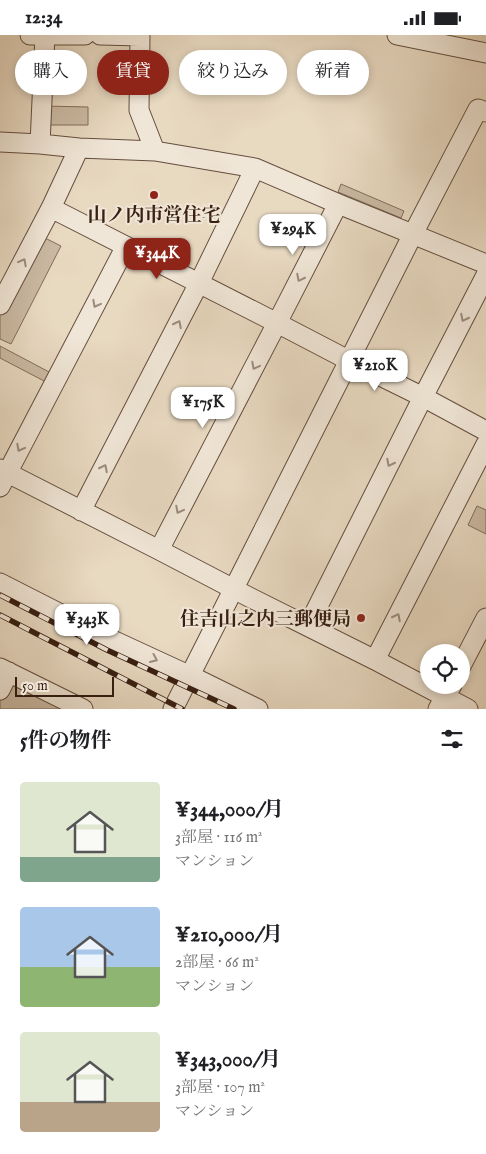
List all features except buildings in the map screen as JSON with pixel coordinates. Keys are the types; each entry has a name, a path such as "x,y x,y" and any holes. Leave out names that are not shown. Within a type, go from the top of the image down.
{"street":[{"path":"40,144 40,35 85,35"},
{"path":"100,35 140,36 139,110 155,151"},
{"path":"397,35 460,41 486,53"},
{"path":"173,709 413,234 483,105"},
{"path":"0,142 155,151 255,168 486,264"},
{"path":"0,305 51,208 79,148"},
{"path":"81,511 199,283 255,168"},
{"path":"159,550 338,204"},
{"path":"51,208 423,397 486,431"},
{"path":"126,246 2,476 81,511 468,709"},
{"path":"308,627 486,275"},
{"path":"375,660 486,444"},
{"path":"0,583 108,639 190,675 258,709"},
{"path":"470,649 486,618"},
{"path":"0,691 5,670 83,709"}],"shaded area":[{"path":"45,106 88,107 88,125 45,125"},
{"path":"341,184 404,211 401,218 338,192"},
{"path":"41,236 61,246 11,344 0,339 0,314"},
{"path":"0,346 51,373 46,382 0,358"},
{"path":"477,506 486,510 486,534 468,525"},
{"path":"16,682 71,709 0,709 0,700 8,684"}],"railway":[{"path":"0,595 107,650 234,709"},
{"path":"0,615 182,709"}],"place":[{"name":"山ノ内市営住宅","path":"154,195"},
{"name":"住吉山之内三郵便局","path":"361,618"}]}
